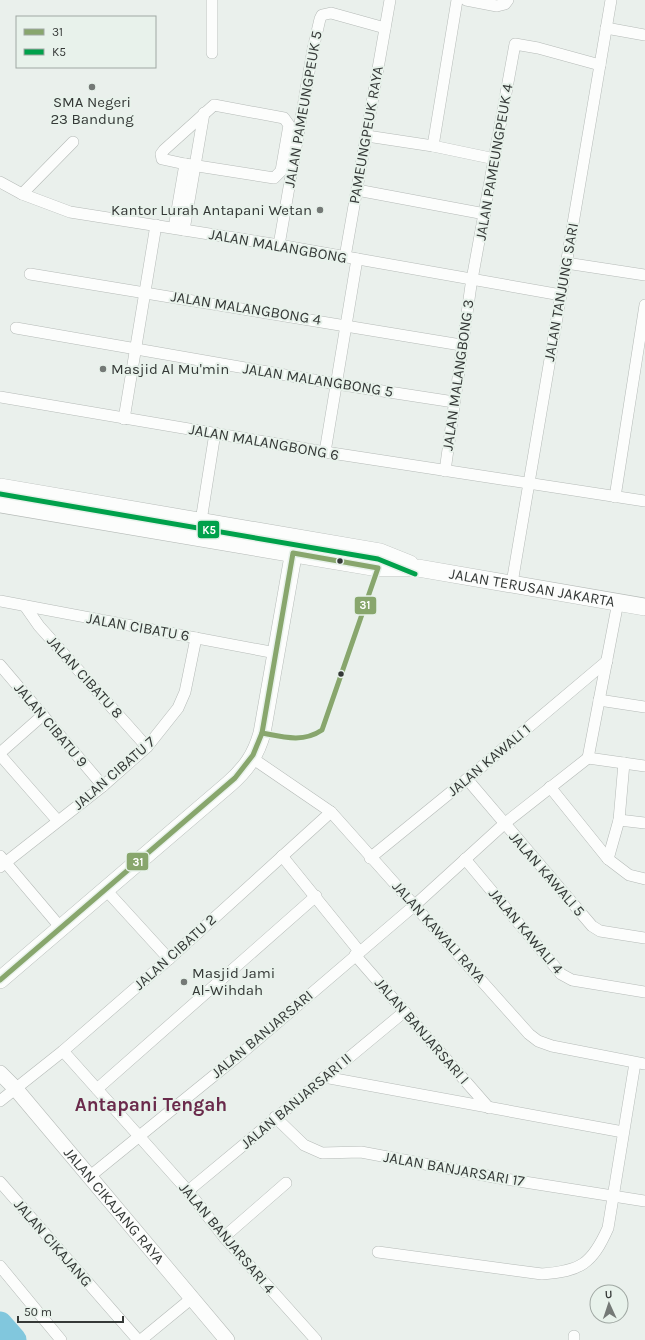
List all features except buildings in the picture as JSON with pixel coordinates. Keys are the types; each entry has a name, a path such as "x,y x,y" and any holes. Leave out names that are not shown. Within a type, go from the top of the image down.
{"main road":[{"name":"JALAN TERUSAN JAKARTA","path":"0,487 127,516 295,546"},
{"name":"JALAN TERUSAN JAKARTA","path":"0,504 127,516 201,521 378,568 418,568 645,607"},
{"path":"0,980 238,776 252,758 262,733 295,546"},
{"name":"JALAN CIKAJANG RAYA","path":"0,1072 7,1095 89,1177 227,1340"}],"street":[{"path":"212,0 212,53"},
{"name":"PAMEUNGPEUK RAYA","path":"345,257 390,0"},
{"path":"433,146 458,0"},
{"path":"466,0 497,6 505,4 508,0"},
{"name":"JALAN TANJUNG SARI","path":"512,583 611,0"},
{"name":"JALAN PAMEUNGPEUK 5","path":"279,245 313,49 320,19 322,15 331,13 385,28"},
{"path":"606,28 645,35"},
{"name":"JALAN PAMEUNGPEUK 4","path":"472,279 496,159 515,44 538,48 600,65"},
{"path":"220,105 284,118 289,126 281,171 274,178 190,165 167,161 162,159 161,154 211,107 220,105"},
{"path":"179,229 190,165 204,113"},
{"path":"367,136 433,146 496,159"},
{"path":"22,194 73,142"},
{"name":"JALAN MALANGBONG","path":"0,182 22,194 70,212 279,245 561,295"},
{"path":"357,190 485,214"},
{"path":"124,419 156,225"},
{"path":"325,452 358,259"},
{"path":"566,263 645,275"},
{"name":"JALAN MALANGBONG 4","path":"30,274 347,325 461,345"},
{"name":"JALAN MALANGBONG 3","path":"445,471 461,345 472,279"},
{"path":"615,497 645,305"},
{"name":"JALAN MALANGBONG 5","path":"16,328 337,384 454,402"},
{"name":"JALAN MALANGBONG 6","path":"0,397 325,452 645,501"},
{"path":"201,521 215,433"},
{"name":"JALAN CIBATU 6","path":"0,601 276,653"},
{"path":"618,602 588,758 645,766"},
{"name":"JALAN CIBATU 8","path":"25,606 39,626 147,747"},
{"name":"JALAN CIBATU 7","path":"2,862 103,786 147,747 178,708 185,692 196,638"},
{"name":"JALAN KAWALI 1","path":"370,858 467,780 607,661"},
{"name":"JALAN CIBATU 9","path":"0,665 103,786"},
{"path":"599,700 645,707"},
{"path":"43,715 0,754 58,820"},
{"name":"JALAN KAWALI RAYA","path":"252,758 331,812 354,837 370,858 415,904 529,1034 538,1041 552,1046 640,1063"},
{"name":"JALAN BANJARSARI","path":"89,1177 243,1052 415,904 504,824 588,758"},
{"path":"608,859 619,820 624,763"},
{"name":"JALAN KAWALI 5","path":"467,780 592,926 600,931 645,938"},
{"path":"550,787 608,859 629,875 645,879"},
{"name":"JALAN CIBATU 2","path":"7,1095 63,1051 169,959 331,812"},
{"path":"619,820 645,823"},
{"name":"JALAN BANJARSARI I","path":"282,856 316,896 357,953 404,1012 489,1108"},
{"name":"JALAN KAWALI 4","path":"465,859 561,974 572,980 645,992"},
{"path":"2,862 61,928"},
{"path":"106,890 169,959"},
{"path":"97,1089 316,896"},
{"name":"JALAN BANJARSARI II","path":"188,1191 275,1117 404,1012"},
{"name":"JALAN BANJARSARI 4","path":"63,1051 188,1191 224,1237 316,1340"},
{"path":"378,1252 542,1274 565,1272 584,1264 598,1249 608,1228 623,1132 640,1063"},
{"path":"324,1077 623,1132"},
{"name":"JALAN BANJARSARI 17","path":"275,1117 304,1145 322,1153 361,1152 499,1178 613,1194 645,1201"},
{"name":"JALAN CIKAJANG","path":"0,1182 138,1340"},
{"path":"224,1237 286,1183"},
{"path":"0,1266 61,1340"},
{"path":"141,1340 192,1298"}],"waterway":[{"path":"0,1324 14,1340"}],"transit line":[{"name":"K5","path":"0,494 378,559 415,574"},
{"name":"31","path":"293,553 378,568 322,730 308,737 300,738 262,733 293,553"},
{"name":"31","path":"0,980 235,778 253,755 262,733"}],"place":[{"name":"SMA Negeri 23 Bandung","path":"92,87"},
{"name":"Kantor Lurah Antapani Wetan","path":"320,210"},
{"name":"Masjid Al Mu'min","path":"103,369"},
{"name":"Masjid Jami Al-Wihdah","path":"184,982"}],"district":[{"name":"Antapani Tengah","path":"151,1104"}]}
